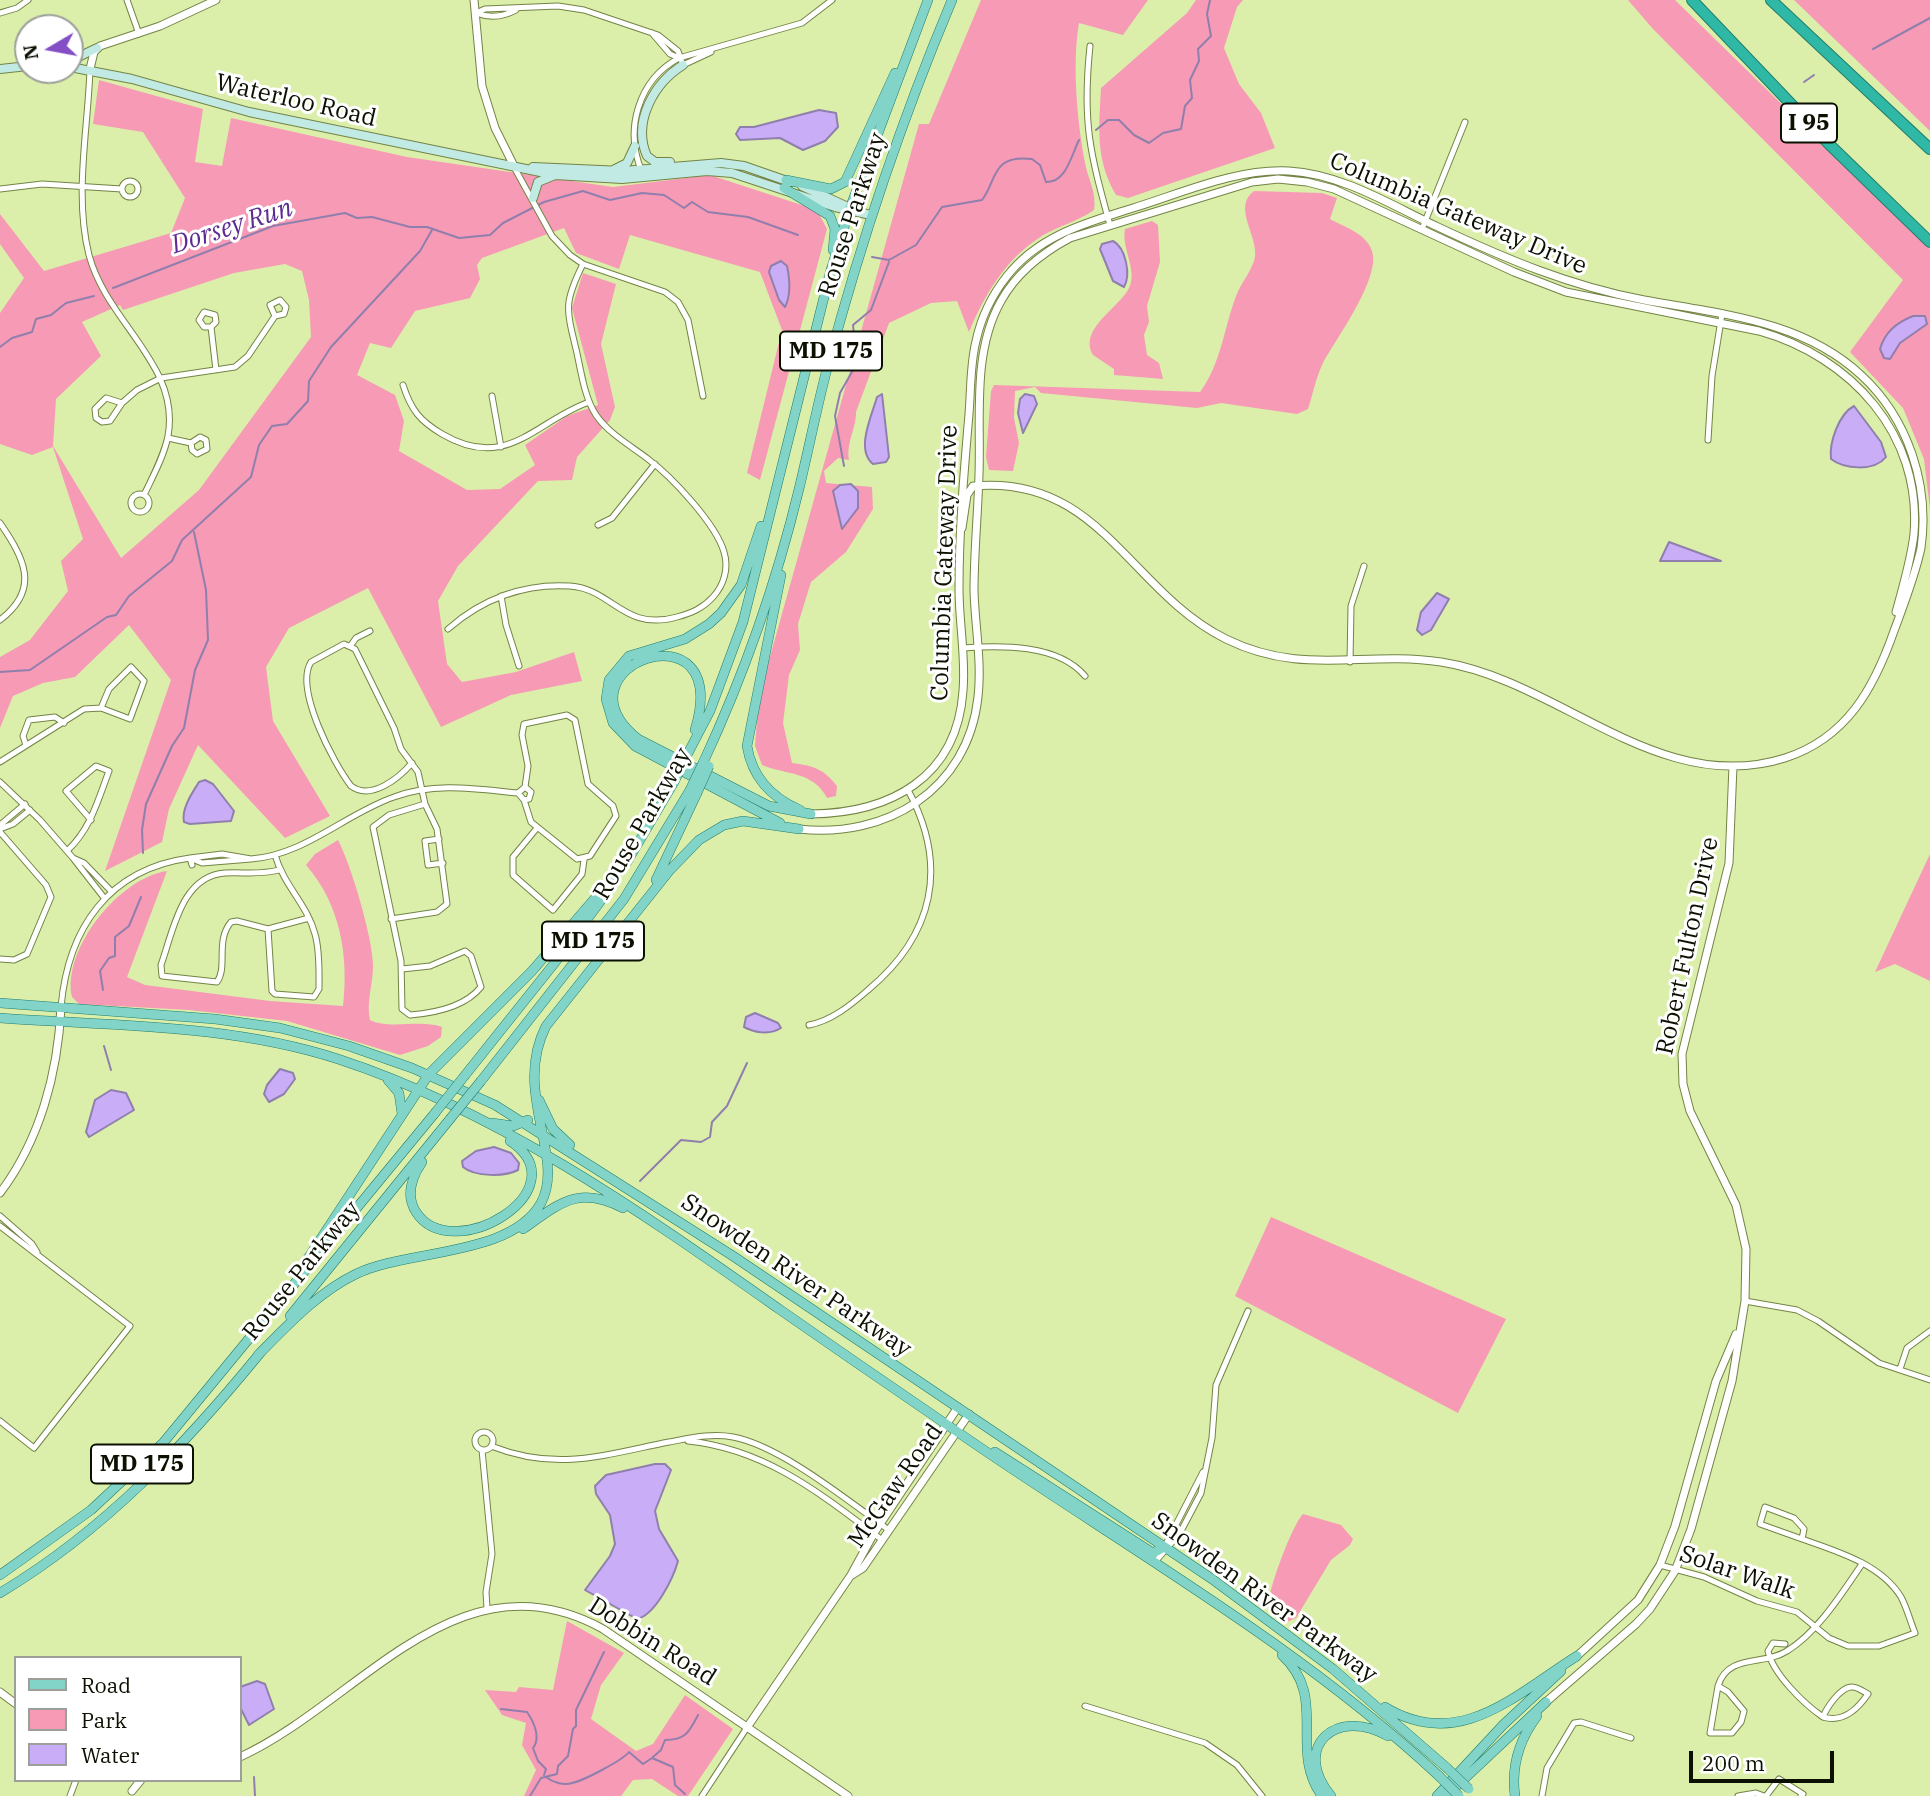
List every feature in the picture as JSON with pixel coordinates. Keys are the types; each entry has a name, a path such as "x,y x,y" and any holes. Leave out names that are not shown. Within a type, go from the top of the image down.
{"highway":[{"name":"I 95","path":"1692,0 1831,146 1930,242"},
{"name":"I 95","path":"1772,0 1930,149"}],"main road":[{"name":"Rouse Parkway","path":"0,1575 64,1531 143,1464 179,1426 566,949 629,859 674,782 709,710 743,622 830,273 850,208 928,0"},
{"name":"Rouse Parkway","path":"0,1593 101,1521 175,1453 481,1081 624,899 693,791 760,625 799,490 827,368 871,215 916,89 952,0"},
{"path":"782,182 831,189 845,182 918,24"},
{"path":"84,54 97,48"},
{"path":"681,62 662,82 647,107 643,133 647,156 660,162 706,158 745,162 782,182 822,208 833,220 835,238 830,273"},
{"name":"Waterloo Road","path":"84,68 248,112 555,175 720,172 782,182"},
{"path":"612,170 627,163 635,146"},
{"name":"Waterloo Road","path":"514,166 643,174 721,163 744,166 835,207 850,208 871,215"},
{"path":"533,199 538,182 555,175"},
{"path":"781,464 747,571 734,596 709,624 695,634 629,656 609,680 606,699 613,723 635,746 779,823 799,829"},
{"path":"799,490 747,746 755,775 769,791 785,803 811,814"},
{"path":"687,755 701,706 696,678 686,665 674,658 658,655 639,659 625,670 615,691 617,713 630,732 648,745 769,806 811,814"},
{"path":"636,915 663,868 693,791"},
{"path":"258,1355 314,1301 344,1280 388,1262 501,1236 528,1218 545,1192 548,1172 535,1103 533,1074 536,1051 546,1026 681,858 716,828 743,821 799,829"},
{"path":"253,1338 321,1240 429,1074 532,971 629,859"},
{"name":"Snowden River Parkway","path":"0,1003 251,1023 323,1039 429,1074 527,1123 675,1217 1164,1547 1334,1669 1472,1793"},
{"name":"Snowden River Parkway","path":"0,1018 249,1037 340,1060 382,1075 484,1121 545,1154 663,1229 976,1445 1243,1622 1325,1679 1419,1757 1459,1796"},
{"path":"340,1060 345,1055 355,1054 412,1068"},
{"path":"533,1074 545,1115 564,1141 675,1217"},
{"path":"382,1075 399,1093 401,1115"},
{"path":"484,1121 513,1126 527,1123 535,1103"},
{"path":"450,1119 414,1175 411,1189 414,1209 422,1220 444,1231 463,1230 495,1220 514,1209 528,1191 531,1170 524,1153 484,1121"},
{"path":"449,1250 478,1249 503,1241 559,1203 584,1196 616,1204 663,1229"},
{"path":"976,1445 1006,1457 1153,1553 1164,1547"},
{"path":"0,1599 101,1521"},
{"path":"1243,1622 1289,1661 1299,1675 1308,1705 1308,1767 1322,1796"},
{"path":"1334,1669 1407,1719 1446,1725 1481,1716 1577,1656"},
{"path":"1437,1796 1503,1725 1577,1656"},
{"path":"1447,1796 1546,1702"},
{"path":"1515,1796 1514,1777 1519,1747 1546,1702"},
{"path":"1331,1796 1318,1775 1316,1759 1323,1740 1337,1728 1350,1724 1366,1725 1387,1735 1419,1757"}],"street":[{"path":"0,13 17,9 28,0"},
{"path":"127,0 139,34"},
{"path":"144,495 168,438 169,410 161,377 154,362 114,310 99,283 85,235 83,185 90,69 97,48 139,34 216,0"},
{"path":"474,0 482,86 495,128 556,241 583,264 665,292 678,302 688,320 703,396"},
{"path":"643,174 635,146 636,114 642,96 664,68 802,23 832,0"},
{"path":"475,13 485,17 508,15 516,10 544,3 584,10 652,33 670,54 681,62"},
{"path":"1090,46 1086,88 1087,133 1110,225"},
{"path":"1423,225 1465,122"},
{"name":"Columbia Gateway Drive","path":"811,814 870,808 908,790 938,760 957,723 964,685 959,587 962,485 973,359 984,316 1004,280 1034,250 1067,230 1235,177 1279,171 1309,173 1337,181 1514,272 1566,292 1721,319 1763,323 1804,338 1848,364 1874,388 1895,417 1915,461 1922,493 1926,536 1885,657 1861,704 1829,736 1783,759 1733,766 1704,765 1666,755 1471,669 1414,660 1350,662 1283,658 1232,642 1185,613 1101,528 1069,505 1037,491 979,484"},
{"name":"Columbia Gateway Drive","path":"799,829 835,831 860,828 886,820 915,803 943,779 966,741 978,699 974,587 983,360 988,333 1000,302 1022,272 1044,253 1070,238 1237,186 1278,179 1334,189 1423,225"},
{"path":"0,189 42,184 122,188"},
{"path":"448,629 475,607 500,596 533,588 573,586 638,619 659,622 697,610 715,595 726,568 722,546 684,492 655,464 606,426 589,402 567,308 570,290 583,264"},
{"path":"122,403 109,397 102,400 95,409 96,418 102,422 110,421 122,403 136,390 161,377 230,368 244,360 275,316"},
{"path":"1708,440 1712,376 1721,319"},
{"name":"Columbia Gateway Drive","path":"1721,319 1801,346 1842,371 1866,393 1891,427 1906,464 1913,495 1914,535 1885,657"},
{"path":"211,327 216,370"},
{"path":"403,385 414,414 426,424 469,446 502,447 524,440 564,411 589,402"},
{"path":"492,396 502,447"},
{"path":"168,438 191,443"},
{"path":"598,525 612,518 655,464"},
{"path":"962,528 968,492 979,484"},
{"path":"0,523 20,551 25,578 19,600 0,621"},
{"path":"1914,535 1926,536"},
{"path":"1350,662 1351,606 1364,566"},
{"path":"500,596 519,666"},
{"path":"351,645 356,638 370,631"},
{"path":"351,645 344,644 309,664 315,720 348,783 357,790 385,785 412,763"},
{"path":"351,645 394,728 401,750 418,772 425,804 439,839 448,897 445,907 437,912 391,919"},
{"path":"962,648 1002,646 1037,652 1074,666 1085,677"},
{"path":"0,762 84,709 101,708 130,719 144,681 131,667 109,689 101,708"},
{"path":"524,800 531,794 526,788 524,724 563,715 573,717 588,784 592,791 613,806 616,813 593,853 584,860 582,874 553,910 513,875 513,857 537,828"},
{"path":"26,745 23,736 29,720 55,717 64,723"},
{"path":"68,850 82,836 91,820 109,771 96,766 66,791 91,820"},
{"name":"Robert Fulton Drive","path":"1546,1702 1636,1624 1675,1571 1692,1529 1728,1399 1745,1301 1747,1267 1741,1220 1690,1111 1682,1063 1687,1021 1729,863 1733,825 1733,766"},
{"path":"0,782 68,850 105,899"},
{"path":"191,861 222,863 275,855 382,802 423,789 457,788 518,793 526,788"},
{"path":"809,1025 837,1013 875,985 897,962 919,929 930,892 932,860 927,833 908,790"},
{"path":"518,793 524,800 526,813 537,828 573,857 584,860"},
{"path":"402,970 425,968 465,951 471,956 481,987 443,1010 406,1015 402,1009 402,970 373,827 389,815 425,804"},
{"path":"0,959 14,960 29,951 51,897 46,885 0,828 13,824 27,807"},
{"path":"439,839 425,841 428,865 443,863"},
{"path":"0,1193 24,1155 44,1108 71,953 88,920 112,892 152,867 222,854 251,859"},
{"path":"222,854 222,863"},
{"path":"268,929 272,990 275,994 314,997 319,989 318,951 309,918 279,870 275,855"},
{"path":"73,858 83,863 112,892"},
{"path":"279,870 214,875 196,885 186,897 161,965 161,974 170,979 217,982 221,973 221,944 229,924 237,921 268,929 309,918"},
{"path":"0,1216 32,1244 37,1252"},
{"path":"0,1226 130,1325 34,1448 0,1421"},
{"path":"1745,1301 1797,1310 1818,1321 1863,1354 1930,1380"},
{"path":"1154,1563 1164,1547 1180,1533 1194,1507 1206,1467 1216,1385 1248,1311"},
{"name":"Robert Fulton Drive","path":"1577,1656 1639,1600 1660,1565 1670,1543 1716,1381 1738,1330"},
{"path":"1900,1369 1908,1348 1930,1331"},
{"name":"McGaw Road","path":"748,1726 851,1575 874,1533 958,1407"},
{"name":"McGaw Road","path":"851,1575 863,1568 969,1414"},
{"path":"487,1608 486,1592 492,1554 482,1450 475,1444 478,1434 489,1434 491,1446"},
{"path":"482,1450 491,1446 524,1458 551,1461 712,1435 759,1445 889,1530"},
{"path":"678,1441 729,1447 761,1459 882,1540"},
{"path":"1718,1686 1728,1692 1744,1711 1741,1722 1732,1733 1710,1733 1718,1686 1721,1677 1735,1665 1787,1651 1815,1625 1862,1563 1760,1524 1765,1507 1798,1521 1804,1529 1802,1539"},
{"name":"Solar Walk","path":"1660,1565 1704,1577 1757,1601 1791,1609 1834,1641 1855,1647 1879,1646 1915,1633 1895,1589 1862,1563"},
{"name":"Dobbin Road","path":"242,1756 272,1740 433,1629 455,1618 487,1608 533,1606 563,1612 590,1622 748,1726 848,1796"},
{"path":"1785,1644 1779,1642 1771,1645 1770,1657 1777,1670 1822,1717 1836,1719 1848,1715 1868,1694 1849,1687 1828,1706 1822,1717"},
{"path":"0,1686 3,1694"},
{"path":"1085,1706 1205,1743 1237,1765 1262,1796"},
{"path":"1542,1796 1547,1769 1574,1723 1581,1722 1631,1738"},
{"path":"702,1796 748,1726"},
{"path":"1738,1796 1756,1793 1765,1796 1779,1779 1803,1794 1801,1796"},
{"path":"132,1782 132,1791 139,1782"}],"green space":[{"path":"981,0 1148,0 1123,35 1079,23 1076,56 1078,111 1094,210 1043,236 1014,259 988,293 969,332 957,301 931,303 889,323 856,412 849,460 838,458 824,471 826,483 872,487 873,509 846,552 811,582 798,624 800,650 789,675 783,723 792,763 817,769 832,780 837,786 836,796 827,798 821,789 807,778 762,765 755,746 759,696 919,124 929,124"},
{"path":"1196,0 1243,0 1237,7 1224,48 1239,84 1261,113 1275,148 1128,198 1116,195 1101,156 1101,88 1187,13"},
{"path":"1628,0 1675,0 1930,249 1930,509 1924,459 1903,408 1850,352 1903,280 1653,29"},
{"path":"1794,0 1930,0 1930,131"},
{"path":"99,80 203,109 195,162 222,166 231,118 407,157 613,187 710,175 817,210 827,229 760,480 747,473 782,330 760,272 630,235 619,269 576,253 564,228 482,258 477,265 480,279 470,298 415,311 391,348 370,343 357,375 395,395 404,421 399,451 467,490 500,489 535,465 525,445 567,416 598,405 572,308 583,273 616,284 601,344 615,407 610,420 577,457 572,480 538,481 458,566 438,601 447,664 462,682 516,672 574,652 582,681 511,695 441,727 368,588 289,628 266,667 273,721 330,816 285,838 198,745 169,809 162,842 105,871 171,680 129,625 75,677 43,683 13,696 0,728 0,657 30,640 68,591 61,561 83,539 53,447 32,455 0,444 0,313 24,278 0,244 0,214 44,271 171,233 185,198 143,132 93,124","holes":["285,264 302,271 309,300 311,337 199,490 121,558 53,446 56,399 101,356 82,322 120,305 123,310 234,273"]},
{"path":"1254,191 1322,193 1337,198 1330,219 1360,235 1372,251 1373,263 1364,292 1323,363 1308,409 1297,414 1221,403 1197,408 1041,393 1035,387 1015,391 1014,418 1019,443 1013,471 989,470 986,457 991,391 994,385 1200,392 1213,370 1236,296 1254,262 1255,249 1245,205"},
{"path":"1152,221 1158,225 1160,262 1147,306 1149,322 1144,335 1147,355 1159,363 1163,379 1114,375 1114,369 1093,355 1091,336 1129,288 1132,274 1125,244 1125,229"},
{"path":"338,840 355,883 372,954 370,1020 386,1024 442,1027 441,1037 428,1046 400,1055 287,1021 189,1010 79,1004 72,997 71,978 76,958 98,919 113,901 130,887 149,876 167,871 127,977 145,985 270,1001 343,1006 345,968 340,931 327,896 306,865 315,854"},
{"path":"1930,854 1930,981 1895,964 1875,972"},
{"path":"1271,1217 1506,1319 1458,1413 1235,1296"},
{"path":"1303,1514 1341,1525 1353,1539 1350,1545 1331,1560 1296,1618 1287,1622 1268,1608 1269,1600 1287,1545"},
{"path":"567,1621 624,1653 601,1685 591,1719 636,1751 653,1744 685,1695 733,1729 688,1796 678,1796 652,1779 633,1780 621,1796 524,1796 536,1770 522,1745 526,1723 502,1715 485,1690 516,1692 519,1687 553,1690"}],"water":[{"path":"819,110 836,113 838,127 825,141 803,150 780,138 740,140 736,134 740,127 754,127"},
{"path":"1113,241 1121,249 1126,262 1127,276 1124,287 1113,281 1100,249 1102,244"},
{"path":"781,261 787,266 789,282 785,307 779,300 769,272 771,266"},
{"path":"1913,316 1925,316 1927,324 1900,343 1890,359 1884,358 1880,349 1888,333 1896,325"},
{"path":"882,394 889,457 886,462 873,464 865,450 865,441 877,397"},
{"path":"1025,394 1034,396 1037,404 1023,433 1018,413 1020,399"},
{"path":"1854,406 1881,442 1886,457 1867,467 1851,467 1831,459 1836,429 1844,415"},
{"path":"851,484 858,491 858,508 842,529 833,491 840,485"},
{"path":"1669,542 1721,561 1660,561"},
{"path":"1437,593 1449,599 1431,630 1422,635 1417,630 1421,612"},
{"path":"205,780 213,784 234,811 231,821 190,824 184,822 188,801 199,782"},
{"path":"755,1013 778,1023 781,1028 762,1032 744,1027 746,1017"},
{"path":"280,1069 293,1073 295,1079 284,1094 269,1102 264,1094 267,1085"},
{"path":"111,1090 126,1093 134,1110 89,1137 86,1132 95,1100"},
{"path":"494,1147 511,1153 519,1163 518,1170 490,1175 475,1173 463,1167 462,1161 476,1151"},
{"path":"665,1464 671,1470 655,1511 659,1529 678,1561 657,1604 637,1619 585,1590 610,1556 615,1544 610,1515 596,1494 595,1486 606,1475"},
{"path":"257,1681 265,1684 274,1709 249,1725 242,1711 242,1686"}],"waterway":[{"name":"Dorsey Run","path":"1096,130 1108,120 1119,120 1134,135 1149,143 1163,133 1181,129 1185,106 1192,98 1190,80 1199,61 1198,49 1211,36 1207,14 1210,0"},
{"path":"1873,49 1930,18"},
{"path":"1804,82 1814,75"},
{"name":"Dorsey Run","path":"872,257 889,260 916,245 942,207 982,200 997,170 1009,161 1032,159 1040,165 1046,182 1053,181 1067,167 1079,140"},
{"name":"Dorsey Run","path":"113,288 273,226 345,213 357,218 372,217 410,227 427,227 459,238 490,235 503,223 544,202 583,191 610,200 642,193 664,195 684,208 692,202 708,212 748,217 798,235"},
{"path":"0,672 30,670 107,617 116,615 129,596 172,561 182,540 251,477 259,445 272,426 287,424 308,401 309,381 331,347 420,251 432,230"},
{"path":"844,466 835,416 840,393 857,363 853,325 871,310 889,262"},
{"name":"Dorsey Run","path":"0,347 12,338 32,332 36,319 51,315 66,303 94,296"},
{"path":"143,853 142,830 146,804 172,746 184,728 195,670 208,640 206,590 194,532"},
{"path":"103,990 100,971 109,958 115,956 115,937 129,926 141,897"},
{"path":"104,1046 111,1070"},
{"path":"640,1181 681,1140 701,1142 710,1137 712,1122 727,1106 747,1063"},
{"path":"530,1796 541,1778 557,1774 558,1766 568,1756 573,1729 576,1726 576,1710 604,1652"},
{"path":"501,1709 527,1712 536,1730 533,1748 538,1761 546,1769 544,1775"},
{"path":"653,1757 661,1750 665,1740 686,1734 698,1715"},
{"path":"546,1777 555,1782 569,1784 611,1765 629,1752 643,1764 652,1758 673,1767 675,1785 685,1794"},
{"path":"254,1777 255,1796"}]}
